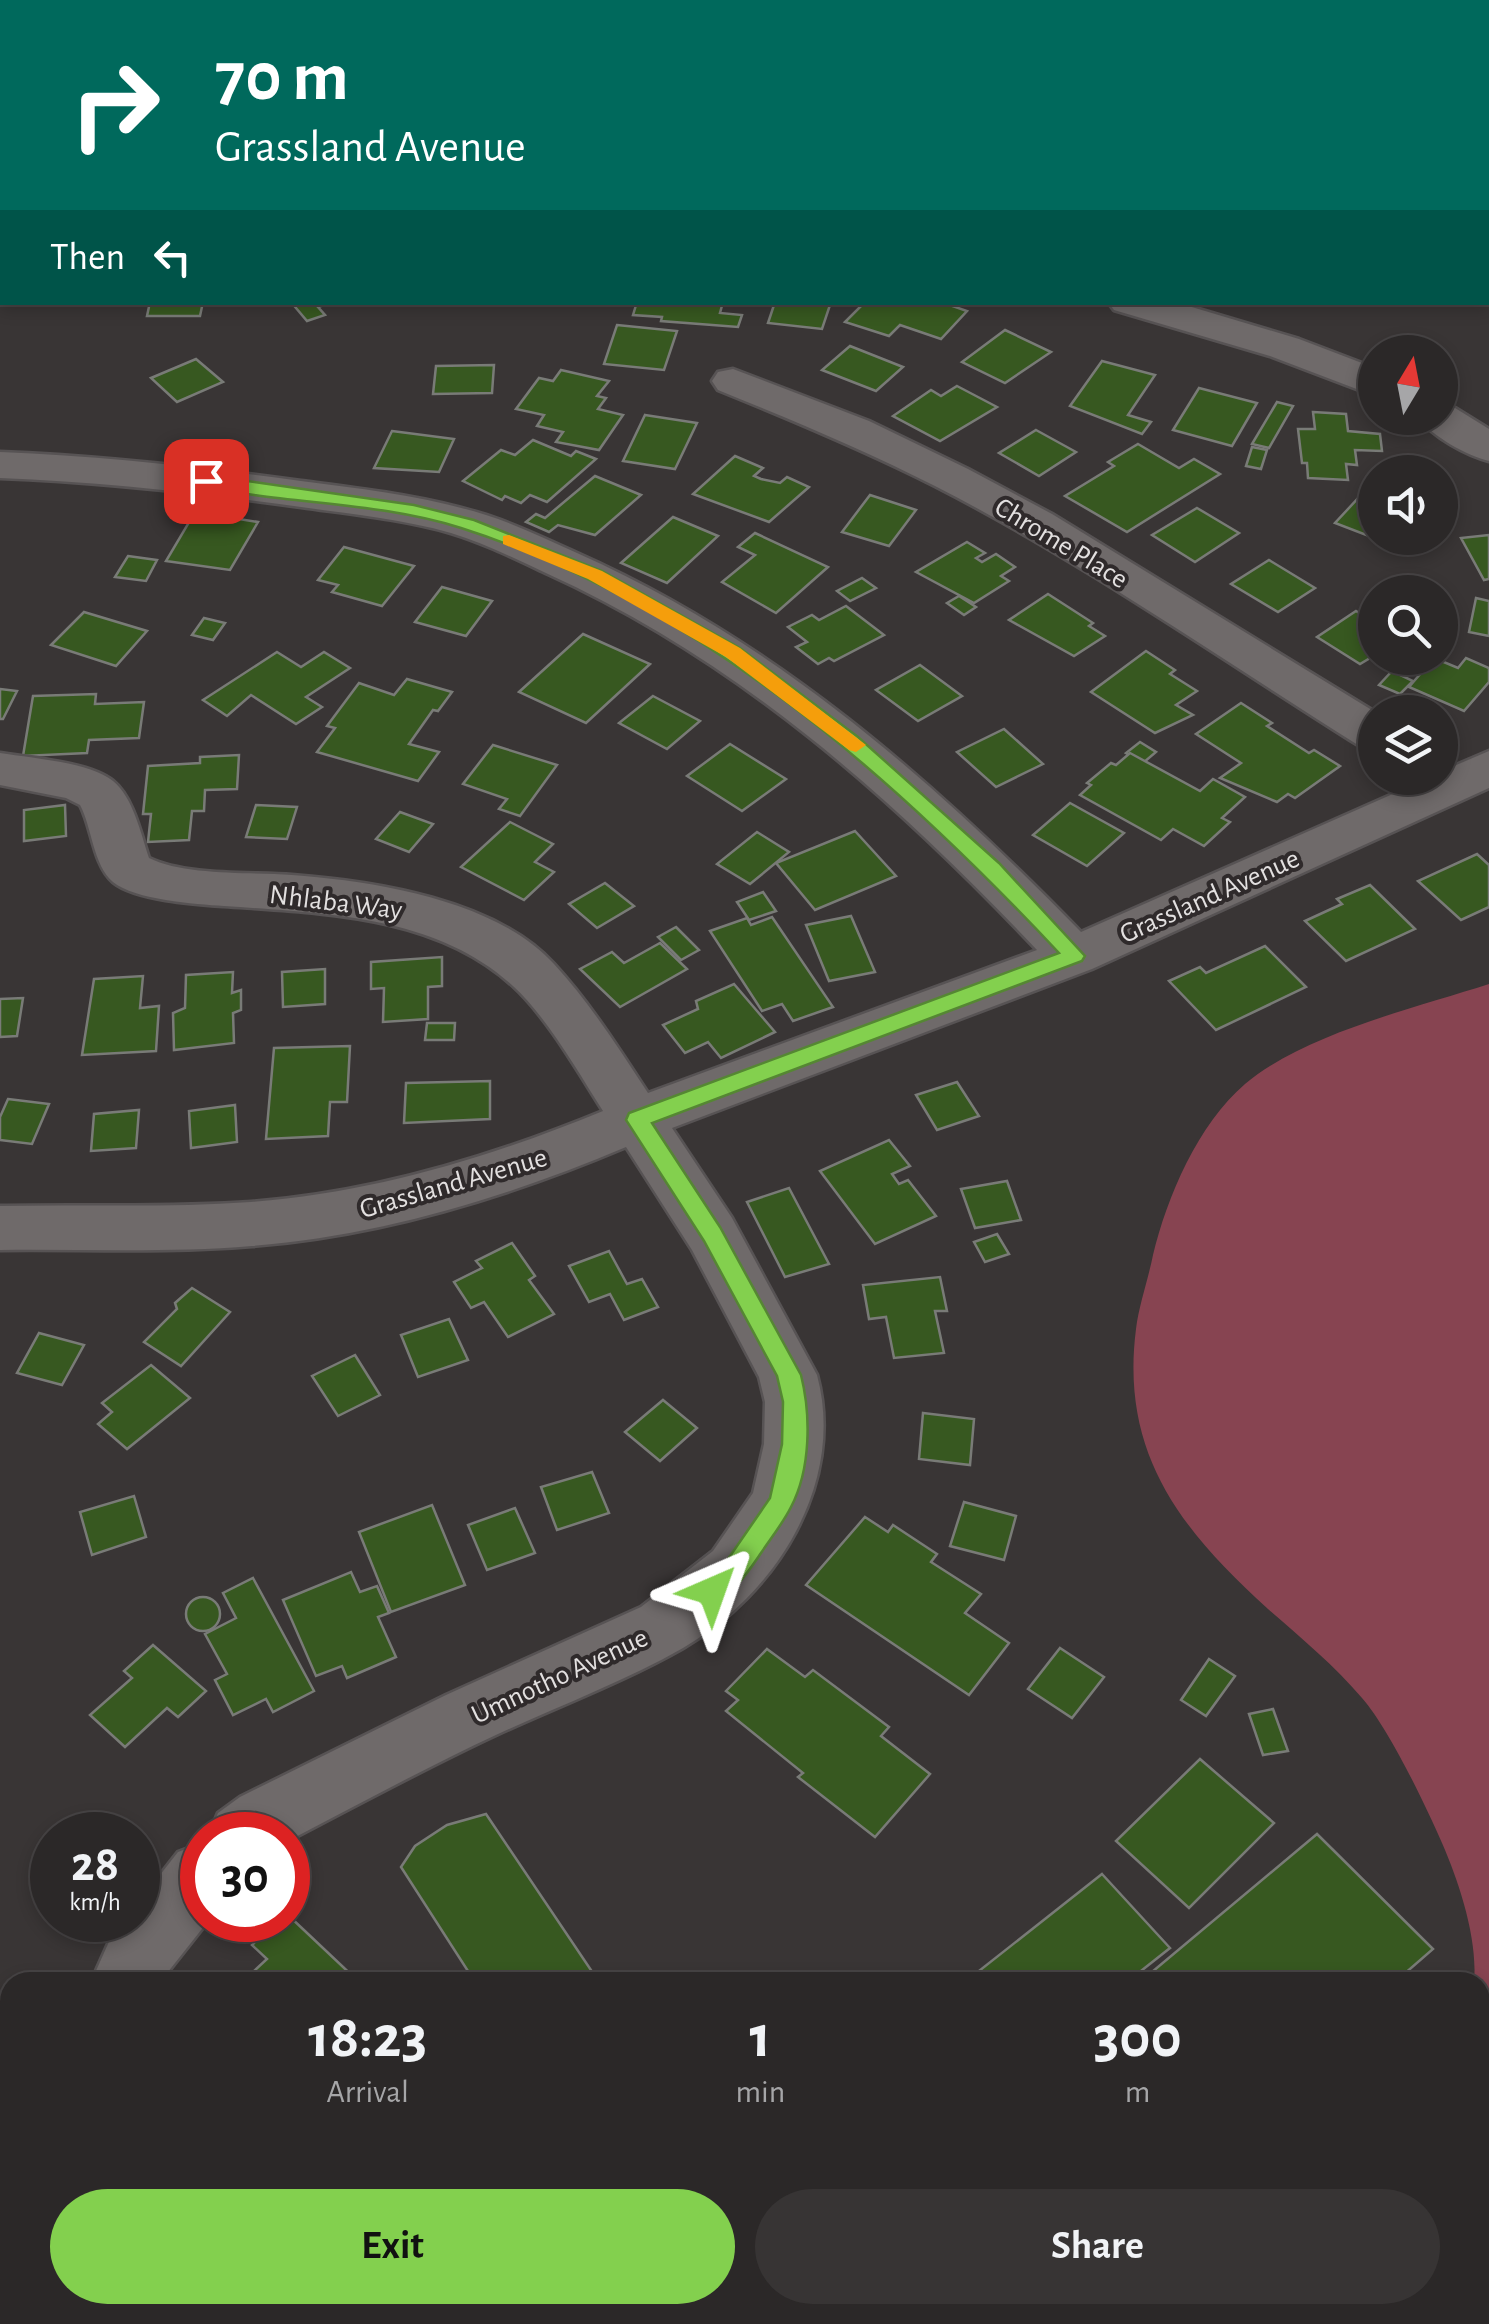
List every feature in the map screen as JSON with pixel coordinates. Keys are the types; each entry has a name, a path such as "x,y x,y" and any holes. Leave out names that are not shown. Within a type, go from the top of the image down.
{"street":[{"path":"1138,305 1281,346 1358,376"},
{"name":"Chrome Place","path":"733,381 854,430 953,478 1036,524 1358,723"},
{"path":"1458,428 1489,448"},
{"path":"0,465 172,477 414,510 468,524 595,575 733,652 852,742 992,868 1074,956"},
{"name":"Nhlaba Way","path":"0,769 78,784 97,793 107,809 128,868 142,876 192,886 318,895 424,912 497,946 534,975 594,1052 637,1120"},
{"name":"Grassland Avenue","path":"0,1228 251,1224 346,1212 518,1170 637,1120 1074,956 1421,795"},
{"name":"Umnotho Avenue","path":"278,1812 452,1725 663,1628 736,1570 782,1501 794,1444 795,1402 788,1375 712,1234 637,1120"},
{"path":"129,1972 180,1903"}],"shaded area":[{"path":"1489,984 1489,1972 1474,1972 1470,1929 1455,1875 1395,1747 1352,1686 1237,1579 1184,1519 1148,1452 1138,1414 1134,1374 1139,1311 1159,1233 1176,1186 1213,1119 1228,1100 1269,1066 1329,1037"}],"building":[{"path":"149,305 202,305 200,316 147,316"},
{"path":"294,305 324,305 318,307 325,315 307,321"},
{"path":"636,305 722,305 720,313 742,315 738,327 633,315"},
{"path":"774,305 830,305 822,329 768,323"},
{"path":"862,305 950,305 967,311 941,339 900,325 889,336 845,322"},
{"path":"617,325 677,331 664,370 604,364"},
{"path":"1005,330 1051,352 1005,383 962,362"},
{"path":"850,346 903,367 876,391 822,370"},
{"path":"196,359 223,382 177,402 151,378"},
{"path":"1102,361 1155,375 1128,415 1151,422 1142,434 1070,406"},
{"path":"494,365 492,393 433,394 436,366"},
{"path":"561,370 609,381 597,396 606,398 598,409 623,415 599,450 556,442 563,432 537,426 544,415 516,409 539,378 553,381"},
{"path":"957,386 997,407 940,441 893,416 931,390 941,396"},
{"path":"1199,388 1257,403 1232,446 1173,430"},
{"path":"1277,402 1293,406 1269,448 1252,444"},
{"path":"1313,412 1346,414 1348,431 1380,435 1382,451 1355,450 1357,465 1346,464 1348,480 1308,478 1298,429 1315,429"},
{"path":"645,415 697,423 675,469 623,461"},
{"path":"1036,430 1076,452 1039,476 999,453"},
{"path":"392,431 454,439 439,472 374,468"},
{"path":"533,440 571,456 576,451 596,459 547,502 530,495 521,503 505,496 502,500 463,481 501,450 515,455"},
{"path":"1138,444 1179,468 1194,459 1220,474 1127,532 1065,496 1114,466 1108,462"},
{"path":"1252,447 1267,450 1261,469 1246,466"},
{"path":"735,456 763,468 754,476 761,479 780,483 787,477 809,487 769,522 693,494"},
{"path":"595,476 641,495 595,535 558,525 549,532 526,522 536,514 545,518"},
{"path":"870,495 916,510 889,546 842,532"},
{"path":"1358,498 1358,532 1335,523"},
{"path":"1197,508 1239,533 1195,562 1152,535"},
{"path":"195,512 258,522 230,570 166,561"},
{"path":"673,517 718,536 667,583 621,563"},
{"path":"755,533 828,567 776,613 722,582 755,555 738,547"},
{"path":"1489,535 1489,579 1484,580 1461,538"},
{"path":"967,542 985,553 976,558 982,562 996,554 1015,567 1001,576 1009,581 974,603 916,572"},
{"path":"344,547 414,566 382,606 332,592 338,585 318,580"},
{"path":"128,556 157,560 146,581 115,577"},
{"path":"1269,560 1315,588 1278,612 1231,584"},
{"path":"862,578 876,588 850,601 837,591"},
{"path":"442,587 492,601 466,636 415,622"},
{"path":"1048,594 1093,623 1089,626 1105,636 1074,656 1009,620"},
{"path":"959,596 976,607 964,615 947,603"},
{"path":"1476,598 1489,601 1489,636 1469,632"},
{"path":"846,606 884,635 834,661 829,658 818,664 796,647 807,642 788,627 812,615 819,620"},
{"path":"1356,611 1358,663 1317,637"},
{"path":"84,612 147,631 116,666 51,645"},
{"path":"204,618 225,623 213,640 192,635"},
{"path":"583,634 650,664 586,723 519,692"},
{"path":"1146,651 1175,670 1170,674 1197,691 1176,705 1193,715 1155,733 1091,692"},
{"path":"277,652 301,667 324,652 350,668 306,697 322,707 296,724 251,695 227,716 203,700"},
{"path":"1466,658 1489,668 1489,682 1464,711 1458,708 1458,695 1427,695 1409,687 1419,675 1458,675"},
{"path":"920,665 962,696 918,721 876,690"},
{"path":"1388,675 1413,681 1400,694 1379,685"},
{"path":"407,679 452,692 438,711 433,710 409,744 439,752 418,781 317,752 335,728 327,726 359,683 394,695"},
{"path":"0,689 17,691 3,719 0,719"},
{"path":"96,694 95,704 144,702 139,738 89,740 87,753 23,756 33,696"},
{"path":"653,696 700,721 667,749 619,723"},
{"path":"1241,703 1272,723 1267,726 1309,753 1314,750 1340,766 1295,798 1288,794 1277,802 1220,778 1241,763 1196,734"},
{"path":"1004,729 1043,764 996,787 957,752"},
{"path":"1140,742 1156,752 1143,763 1126,753"},
{"path":"730,744 786,779 742,811 687,776"},
{"path":"493,745 557,765 520,816 499,809 507,799 463,784"},
{"path":"1130,753 1200,791 1213,779 1245,797 1222,818 1230,822 1204,846 1173,829 1161,840 1080,795 1091,785 1087,783"},
{"path":"239,755 237,789 205,790 204,811 192,811 189,840 148,842 151,814 143,814 148,766 200,763 200,757"},
{"path":"1070,803 1124,833 1087,866 1033,835"},
{"path":"65,805 66,836 24,841 24,810"},
{"path":"256,805 297,807 287,839 246,837"},
{"path":"400,812 433,824 409,852 376,839"},
{"path":"510,822 553,844 535,862 554,872 524,900 461,867"},
{"path":"855,831 896,876 815,910 776,863"},
{"path":"757,832 789,852 750,884 717,864"},
{"path":"1477,854 1489,865 1489,907 1461,920 1418,881"},
{"path":"605,883 634,906 597,928 569,904"},
{"path":"1370,885 1415,929 1346,961 1305,921 1342,904 1337,899"},
{"path":"763,892 776,911 749,920 737,902"},
{"path":"851,916 875,972 829,981 806,925"},
{"path":"772,917 833,1007 793,1021 782,1004 762,1011 710,931 747,918 751,925"},
{"path":"676,927 699,950 681,960 658,937"},
{"path":"660,943 687,969 620,1007 580,969 612,952 624,963"},
{"path":"1265,946 1306,987 1216,1030 1169,981 1200,967 1206,973"},
{"path":"442,957 442,986 428,987 428,1019 383,1022 384,988 371,989 371,962"},
{"path":"325,969 325,1004 283,1007 282,972"},
{"path":"233,972 232,993 241,990 241,1010 233,1013 234,1043 174,1050 173,1013 185,1008 186,975"},
{"path":"143,976 140,1008 159,1006 156,1051 82,1055 94,979"},
{"path":"734,984 775,1032 721,1058 708,1042 685,1053 663,1025 698,1009 696,1001"},
{"path":"23,998 17,1036 0,1037 0,999"},
{"path":"427,1023 455,1023 454,1040 425,1040"},
{"path":"350,1046 347,1102 330,1102 328,1136 266,1139 274,1048"},
{"path":"490,1081 490,1119 404,1123 406,1083"},
{"path":"957,1082 979,1116 937,1130 916,1095"},
{"path":"8,1099 49,1104 32,1144 0,1140 0,1117"},
{"path":"235,1105 237,1142 191,1148 189,1111"},
{"path":"139,1110 136,1148 91,1151 94,1114"},
{"path":"889,1140 910,1166 892,1174 899,1184 908,1180 936,1216 875,1244 820,1171"},
{"path":"1007,1181 1021,1220 975,1228 961,1189"},
{"path":"789,1188 829,1264 785,1277 747,1202"},
{"path":"997,1234 1009,1254 985,1262 974,1242"},
{"path":"512,1243 535,1276 529,1280 554,1314 508,1337 484,1302 471,1308 454,1282 482,1268 476,1261"},
{"path":"609,1251 627,1284 642,1279 658,1307 624,1320 610,1294 589,1302 569,1266"},
{"path":"940,1277 947,1311 935,1311 944,1353 894,1358 886,1317 869,1319 863,1285"},
{"path":"192,1288 230,1312 181,1366 144,1342"},
{"path":"449,1319 468,1360 418,1377 401,1335"},
{"path":"39,1333 84,1345 62,1385 17,1373"},
{"path":"355,1355 380,1395 338,1416 312,1376"},
{"path":"151,1365 190,1398 127,1449 98,1424 112,1412 102,1403"},
{"path":"663,1400 697,1428 660,1461 625,1432"},
{"path":"923,1413 974,1419 970,1465 919,1459"},
{"path":"592,1472 609,1513 557,1530 541,1487"},
{"path":"134,1496 146,1537 92,1555 80,1512"},
{"path":"964,1502 1016,1516 1004,1560 950,1546"},
{"path":"432,1505 465,1585 391,1612 359,1532"},
{"path":"515,1508 535,1553 487,1570 468,1525"},
{"path":"865,1517 888,1532 893,1525 937,1554 931,1562 981,1594 965,1613 1009,1643 969,1695 806,1585"},
{"path":"351,1572 360,1592 377,1586 389,1613 378,1617 396,1657 347,1678 342,1666 316,1676 283,1600"},
{"path":"253,1578 314,1691 273,1712 266,1699 233,1715 215,1680 227,1674 205,1634 236,1618 223,1593"},
{"path":"203,1597 215,1602 220,1614 215,1626 203,1631 191,1626 186,1614 191,1602"},
{"path":"153,1645 206,1691 178,1717 167,1708 125,1747 90,1715 132,1678 124,1671"},
{"path":"1060,1648 1104,1677 1072,1718 1028,1689"},
{"path":"767,1649 805,1677 813,1670 889,1727 881,1736 930,1774 875,1837 798,1777 803,1773 726,1711 738,1700 726,1691"},
{"path":"1209,1659 1235,1676 1206,1716 1181,1700"},
{"path":"1273,1709 1288,1751 1263,1755 1249,1714"},
{"path":"1200,1759 1274,1823 1189,1908 1116,1841"},
{"path":"486,1814 592,1972 469,1972 401,1867 415,1846 447,1825"},
{"path":"1317,1834 1433,1949 1407,1972 1152,1972"},
{"path":"1102,1874 1170,1948 1140,1972 978,1972"},
{"path":"310,1936 348,1972 253,1972 267,1959 252,1945 310,1942"}],"slow traffic":[{"path":"509,540 595,575 733,652 856,745"}],"route":[{"path":"206,481 414,510 468,524 595,575 733,652 852,742 992,868 1074,956 637,1120 712,1234 788,1375 795,1402 794,1444 782,1501 736,1570 712,1591"}]}
